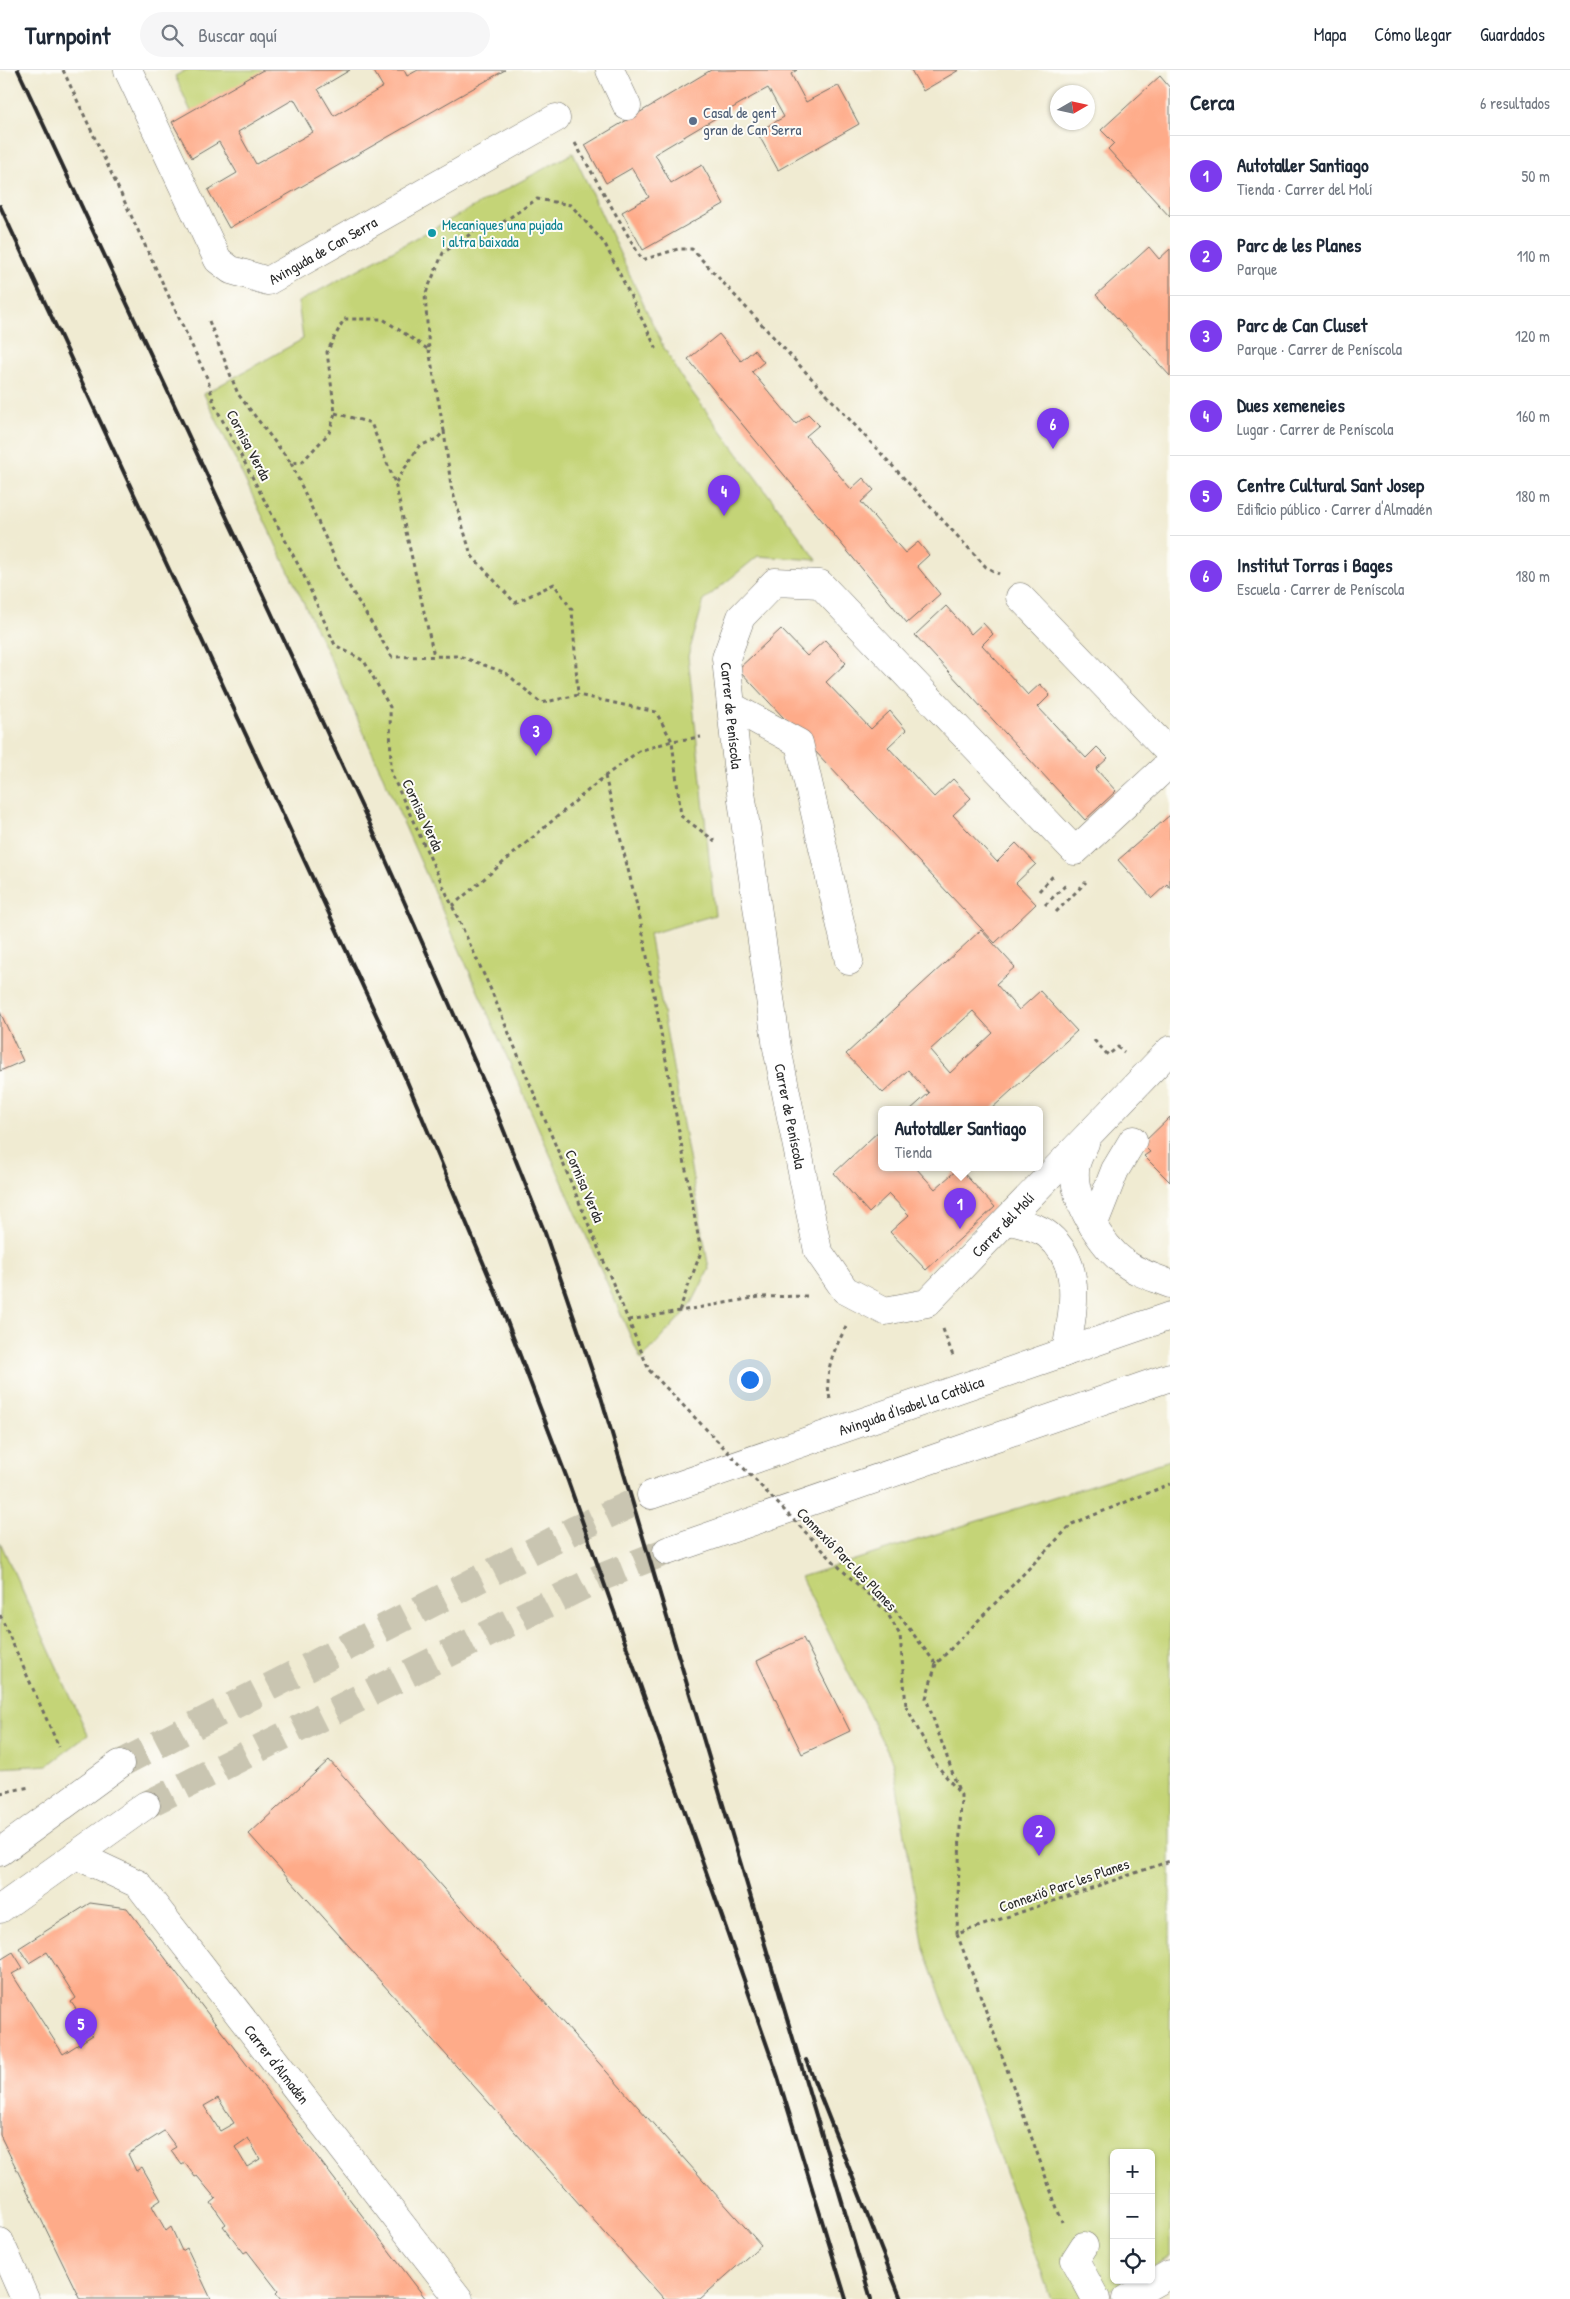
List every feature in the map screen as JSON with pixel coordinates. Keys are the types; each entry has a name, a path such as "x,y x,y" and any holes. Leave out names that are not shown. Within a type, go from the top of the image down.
{"street":[{"name":"Avinguda de Can Serra","path":"128,70 218,260 231,270 268,282 556,118"},
{"path":"610,70 627,106"},
{"name":"Carrer de Peníscola","path":"885,1311 845,1290 818,1251 777,1048 736,764 726,658 741,617 775,582 820,584 1075,851 1170,763"},
{"path":"1014,587 1170,754"},
{"path":"731,706 799,742 848,961"},
{"name":"Carrer del Molí","path":"885,1311 927,1303 1170,1050"},
{"path":"1089,1135 1077,1159 1074,1172 1076,1188 1093,1226 1107,1247 1126,1264 1170,1284"},
{"path":"1093,1226 1115,1170 1133,1140"},
{"path":"1007,1220 1036,1228 1047,1234 1070,1266 1074,1284 1074,1310 1066,1352 1061,1354"},
{"name":"Avinguda d'Isabel la Catòlica","path":"651,1495 1170,1316"},
{"path":"667,1551 1170,1377"},
{"path":"0,1852 120,1764"},
{"path":"0,1909 146,1805"},
{"name":"Carrer d'Almadén","path":"76,1855 138,1884 458,2299"},
{"path":"0,2242 25,2299"},
{"path":"1080,2254 1096,2299"},
{"path":"1126,2299 1170,2274"}],"path":[{"name":"Cornisa Verda","path":"63,70 208,380 214,404 304,576 336,645 364,660 390,707 391,773 491,990 650,1370"},
{"path":"574,140 642,260 678,250 692,249 986,567 1014,587"},
{"path":"578,695 572,610 554,584 516,603 471,555 451,486 444,431 429,350 425,295 443,253 476,230 499,225 537,199 572,205 605,244 657,350"},
{"path":"291,463 302,462 329,433 335,413 327,352 344,319 383,319 429,350"},
{"path":"209,322 238,394 291,463 343,576 392,657 459,656 506,673 541,703 578,695 656,712 672,741 681,816 715,840"},
{"path":"335,413 372,423 395,482 434,656"},
{"path":"395,482 419,446 437,439 444,431"},
{"path":"452,906 605,776 639,751 672,741 705,737"},
{"path":"605,776 640,918 701,1252 679,1311"},
{"path":"1056,912 1092,876"},
{"path":"1045,905 1070,881"},
{"path":"1094,1040 1108,1055 1118,1047"},
{"path":"629,1320 759,1297 815,1296"},
{"path":"940,1323 954,1356"},
{"path":"830,1399 827,1383 832,1353 848,1324"},
{"name":"Connexió Parc les Planes","path":"650,1370 841,1569 886,1611 900,1635 906,1706 936,1764 961,1795"},
{"path":"1080,2254 956,1934 961,1795 926,1698 936,1664 1072,1524 1170,1484"},
{"path":"886,1611 895,1610 936,1664"},
{"path":"0,1615 59,1747"},
{"name":"Connexió Parc les Planes","path":"956,1934 1170,1861"}],"green space":[{"path":"186,70 269,70 192,114 175,76"},
{"path":"573,153 663,346 683,380 817,560 758,556 704,600 688,656 715,915 649,934 709,1269 691,1305 641,1360 339,677 204,394 303,339 298,302"},
{"path":"1170,1460 1170,2257 1155,2265 1155,2149 1110,2149 1110,2284 1121,2284 1094,2299 1051,2299 924,1949 893,1763 801,1577"},
{"path":"0,1542 88,1735 48,1765 0,1768"}],"building":[{"path":"263,70 350,70 318,89 334,116 383,87 373,70 404,70 407,76 418,70 505,70 229,228 208,190 237,173 219,142 192,158 172,122","holes":["294,99 313,132 256,164 238,132"]},
{"path":"711,70 797,70 791,74 806,102 838,85 859,124 778,170 757,132 784,117 768,88 741,103 655,154 671,183 702,165 724,204 643,250 622,212 649,197 632,168 606,183 585,145"},
{"path":"911,70 959,70 923,91"},
{"path":"1160,76 1170,88 1170,217 1108,149 1114,143 1101,130"},
{"path":"1149,247 1159,259 1170,249 1170,376 1096,295"},
{"path":"719,334 741,361 754,350 764,362 752,372 796,424 808,414 819,425 806,436 851,489 863,478 874,490 861,502 905,553 918,542 929,555 917,566 940,594 907,623 688,359"},
{"path":"946,606 971,634 983,623 993,634 982,645 1028,695 1040,684 1050,695 1038,707 1086,758 1097,747 1108,758 1096,769 1116,791 1085,820 915,635"},
{"path":"781,629 807,656 825,640 846,663 826,682 871,729 890,711 906,730 888,747 934,797 953,779 971,798 953,815 997,862 1016,843 1036,864 1016,883 1036,904 995,943 738,669"},
{"path":"1170,815 1170,888 1167,884 1152,898 1118,860"},
{"path":"981,930 1015,967 996,984 1019,1010 1040,991 1077,1031 994,1106 914,1106 929,1093 908,1070 883,1093 846,1054","holes":["973,1011 993,1033 950,1073 930,1050"]},
{"path":"0,1012 23,1061 0,1071"},
{"path":"1170,1117 1170,1182 1144,1156 1150,1152 1142,1144"},
{"path":"878,1132 878,1171 919,1171 935,1189 956,1171 962,1171 995,1207 926,1270 890,1232 909,1215 889,1194 869,1213 834,1173"},
{"path":"803,1638 850,1731 802,1754 757,1661"},
{"path":"329,1760 761,2245 700,2299 664,2299 249,1834"},
{"path":"90,1903 127,1908 426,2299 281,2299 276,2293 278,2291 247,2251 244,2253 223,2226 226,2224 211,2203 216,2199 197,2176 195,2177 185,2163 182,2165 171,2150 176,2147 164,2131 128,2154 136,2171 142,2167 161,2200 152,2206 166,2231 171,2227 182,2251 187,2248 211,2299 80,2299 0,2135 0,1960 13,1952 23,1968 12,1974 63,2054 93,2035 86,2025 91,2022 87,2016 83,2019 71,2002 76,1998 47,1952 29,1963 19,1948","holes":["218,2098 234,2123 220,2131 204,2106","248,2138 260,2159 247,2167 235,2147"]}],"tunnel":[{"path":"120,1764 574,1530 651,1495"},
{"path":"146,1805 597,1579 667,1551"}],"railway":[{"path":"18,70 373,831 490,1096 545,1233 601,1397 871,2299"},
{"path":"0,206 406,1079 498,1298 568,1481 778,2077 846,2299"},
{"path":"806,2060 901,2299"}],"place":[{"name":"Casal de gent gran de Can Serra","path":"693,121"},
{"name":"Mecaniques una pujada i altra baixada","path":"432,233"},
{"name":"Institut Torras i Bages","path":"1053,449"},
{"name":"Dues xemeneies","path":"724,516"},
{"name":"Parc de Can Cluset","path":"536,756"},
{"name":"Autotaller Santiago","path":"960,1229"},
{"name":"Parc de les Planes","path":"1039,1856"},
{"name":"Centre Cultural Sant Josep","path":"81,2049"}]}
